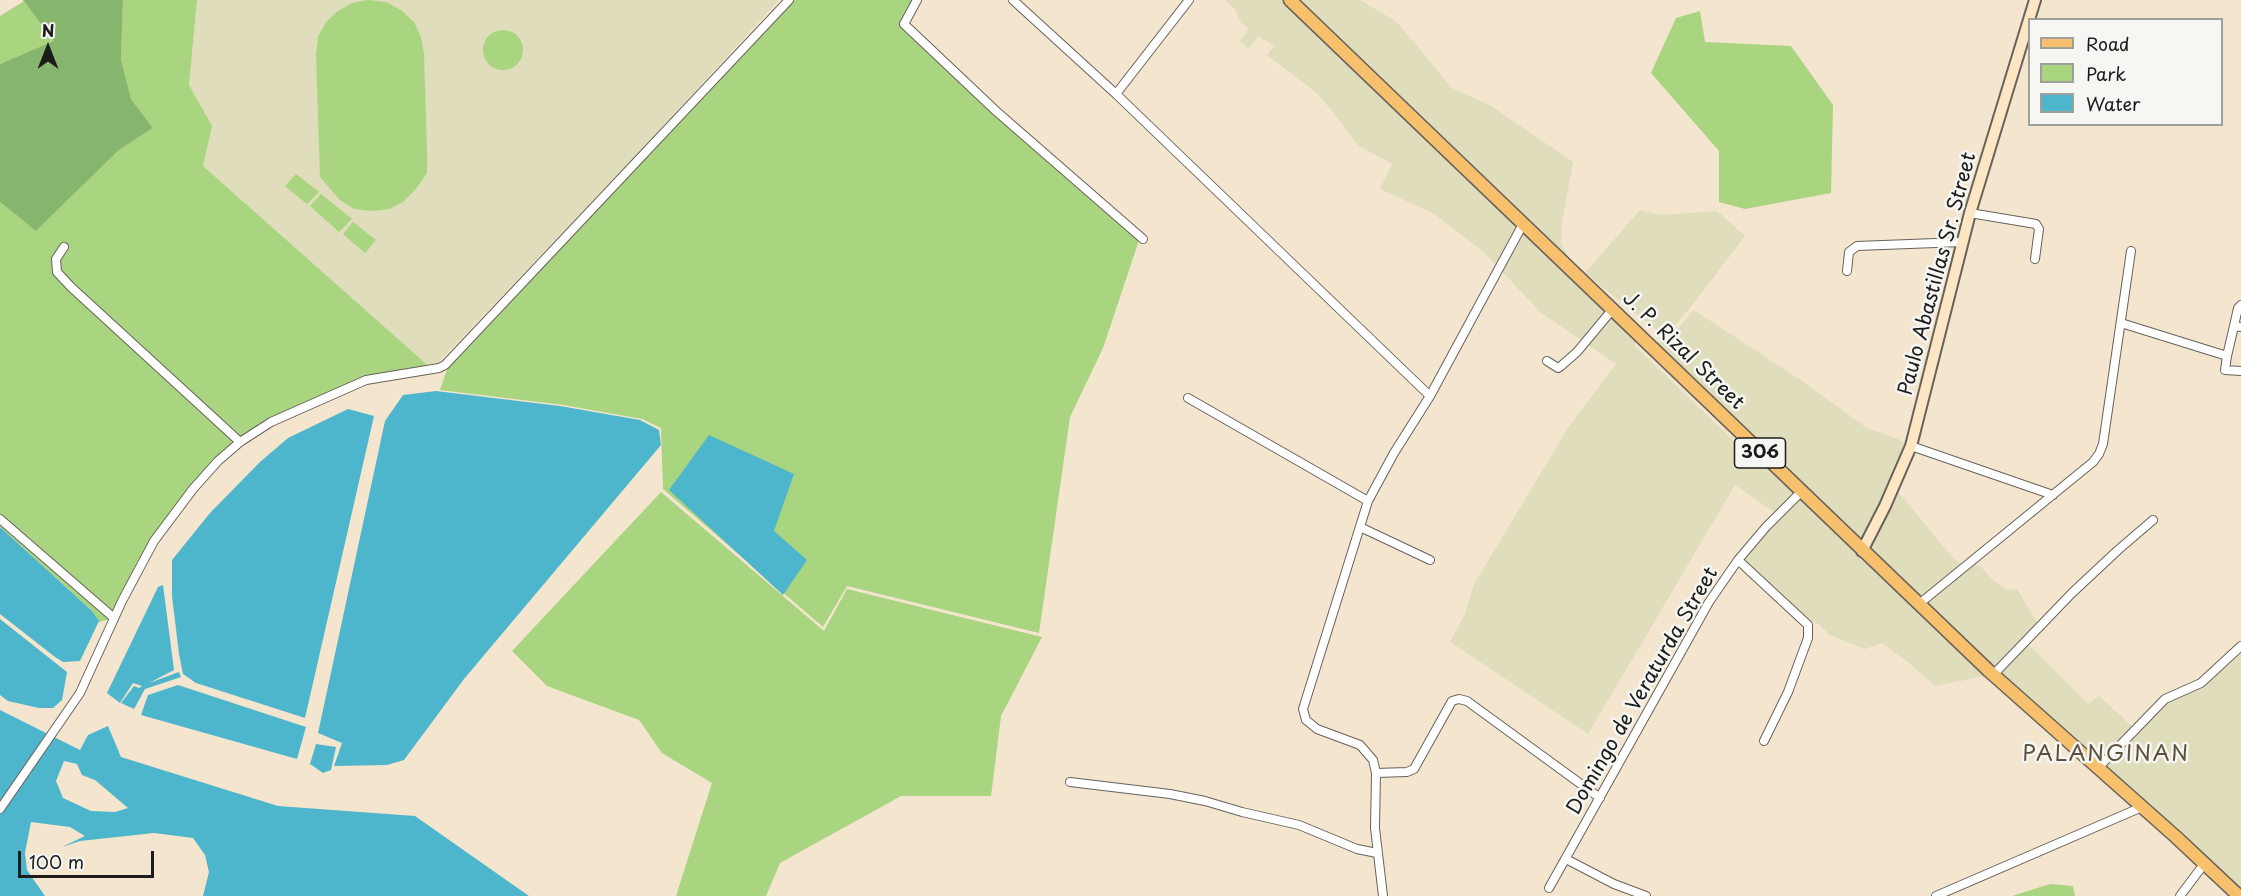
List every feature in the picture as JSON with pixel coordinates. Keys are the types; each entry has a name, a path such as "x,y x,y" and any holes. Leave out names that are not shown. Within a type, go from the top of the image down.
{"main road":[{"name":"J. P. Rizal Street","path":"1290,0 1993,675 2239,896"},
{"name":"Paulo Abastillas Sr. Street","path":"2030,18 2035,0"},
{"name":"Paulo Abastillas Sr. Street","path":"1862,551 1885,507 1911,446 1970,213 2027,30"}],"street":[{"path":"0,809 80,693 114,618 154,541 193,489 218,461 240,442 271,422 366,380 439,368 445,365 789,0"},
{"path":"917,0 904,24 996,111 1143,239"},
{"path":"1013,0 1116,94 1430,396"},
{"path":"1116,94 1189,0"},
{"path":"1970,213 2036,224 2039,229 2035,259"},
{"path":"1383,896 1375,828 1376,773 1373,760 1360,745 1317,729 1306,720 1303,709 1368,501 1394,453 1430,396 1523,224"},
{"path":"1847,271 1849,252 1857,246 1962,242"},
{"path":"63,247 56,259 57,272 240,442"},
{"path":"1919,604 2093,462 2099,454 2103,444 2131,251"},
{"path":"2241,305 2238,308 2237,327 2227,356 2225,370 2241,371"},
{"path":"1547,361 1558,368 1561,366 1612,310"},
{"path":"2121,323 2227,356"},
{"path":"1188,398 1368,501"},
{"path":"1911,446 2053,495"},
{"name":"Domingo de Veraturda Street","path":"1549,888 1709,602 1738,560 1766,527 1801,492"},
{"path":"0,519 114,618"},
{"path":"1993,675 2072,593 2153,520"},
{"path":"1360,527 1430,560"},
{"path":"1738,560 1808,625 1808,638 1788,692 1764,741"},
{"path":"2097,769 2164,699 2201,683 2241,646"},
{"path":"1376,773 1407,772 1414,769 1452,701 1459,699 1467,701 1600,798"},
{"path":"1070,782 1170,794 1205,801 1299,825 1357,849 1377,853"},
{"path":"1936,896 2142,807"},
{"path":"1566,859 1614,884 1646,896"},
{"path":"2180,896 2204,864"}],"shaded area":[{"path":"197,0 779,0 643,148 432,369 203,166 211,126 189,85"},
{"path":"1225,0 1360,0 1397,22 1452,88 1491,106 1573,162 1562,222 1561,243 1571,261 1568,268 1640,337 1634,345 1737,444 1743,437 1650,346 1668,339 1694,310 1802,381 1867,428 1898,439 1911,447 1894,487 1953,558 1964,566 1971,561 2008,590 2017,589 2038,624 2024,640 2088,704 2099,696 2133,727 2094,765 1801,492 1778,515 1735,485 1588,734 1450,642 1465,614 1474,584 1568,428 1616,364 1540,312 1485,253 1433,213 1380,189 1392,164 1359,146 1319,95 1267,55 1274,46 1258,36 1249,49 1242,43 1240,41 1249,28 1241,23 1235,9"},
{"path":"1640,210 1661,215 1717,211 1745,236 1665,337 1585,273"},
{"path":"1803,496 1985,676 1935,686 1882,643 1865,649 1830,635 1743,561 1769,530"},
{"path":"2241,649 2241,894 2101,768 2167,701 2184,692"}],"green space":[{"path":"23,0 123,0 121,59 131,99 153,128 119,150 36,231 0,202 0,64 54,41"},
{"path":"123,0 197,0 189,85 212,126 203,166 432,369 366,380 271,422 218,461 154,541 114,618 99,622 92,611 0,527 0,202 36,231 119,150 153,128 131,99 121,59"},
{"path":"368,0 386,2 401,10 414,22 421,37 424,54 427,153 427,173 416,189 403,202 389,209 372,211 354,209 340,200 320,177 316,54 318,37 326,22 338,11 352,3"},
{"path":"792,0 918,0 902,27 1139,240 1103,348 1070,417 1039,633 847,586 823,627 663,489 661,428 642,419 563,405 440,390 449,364"},
{"path":"24,1 55,41 0,64 0,16"},
{"path":"1700,11 1705,42 1791,46 1833,105 1831,193 1745,209 1719,202 1719,151 1651,73 1676,18"},
{"path":"503,30 511,31 517,36 522,42 522,58 517,64 511,69 503,70 495,69 489,64 484,58 483,50 484,42 489,36 495,31"},
{"path":"296,174 319,192 307,204 285,186"},
{"path":"321,194 352,219 339,232 310,206"},
{"path":"353,222 376,240 365,253 343,234"},
{"path":"661,492 824,631 847,589 1042,637 1001,716 991,796 901,796 780,863 766,896 676,896 712,783 662,753 639,720 547,686 512,651"},
{"path":"2050,884 2073,886 2075,896 2012,896"}],"water":[{"path":"436,391 560,406 640,420 659,430 661,445 464,679 404,760 387,765 334,766 342,743 318,733 385,421 403,395"},
{"path":"348,409 374,416 305,718 196,683 183,674 179,654 172,596 172,560 210,513 260,462 288,438"},
{"path":"709,435 794,474 774,531 807,560 783,595 669,490"},
{"path":"0,527 92,611 99,621 80,661 63,662 0,614"},
{"path":"163,585 174,670 149,683 179,672 181,677 145,689 134,709 121,703 134,686 139,688 142,686 133,683 120,703 107,693 158,587"},
{"path":"0,619 67,672 62,700 53,708 39,708 8,701 0,695"},
{"path":"178,685 306,727 297,759 141,715 148,695"},
{"path":"0,710 80,750 88,735 108,726 121,757 278,806 415,816 529,896 203,896 209,872 205,855 193,838 154,833 80,841 62,847 85,836 70,827 31,822 25,853 27,870 45,896 0,896","holes":["64,761 77,764 82,775 95,780 128,808 115,812 91,811 63,798 56,781"]},
{"path":"316,744 336,747 331,770 323,773 310,764"}],"district":[{"name":"PALANGINAN","path":"2106,755"}]}
